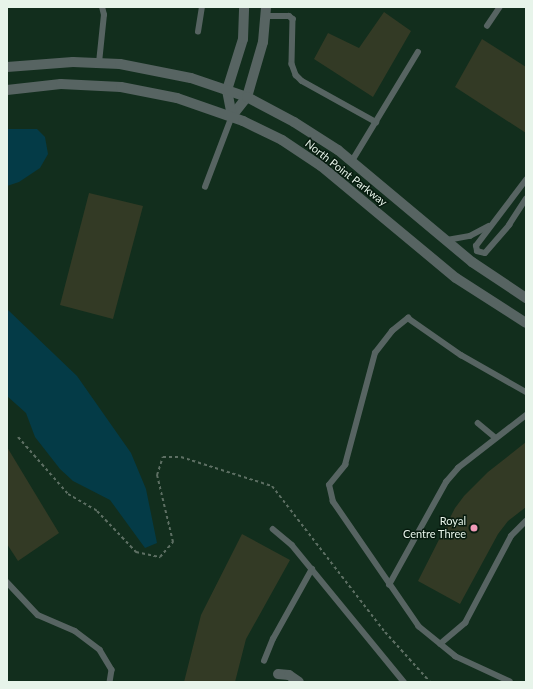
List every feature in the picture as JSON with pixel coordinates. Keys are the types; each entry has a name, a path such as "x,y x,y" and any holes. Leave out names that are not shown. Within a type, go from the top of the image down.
{"street":[{"path":"232,116 228,90 243,39 244,7"},
{"path":"232,116 247,97 263,42 266,11"},
{"name":"North Point Parkway","path":"7,67 52,62 99,63 166,72 247,97 294,122 352,161 469,259 526,298"},
{"name":"North Point Parkway","path":"7,90 61,84 121,87 177,98 232,116 282,140 321,166 456,278 526,323"},
{"path":"278,674 289,675 299,682"}],"lane":[{"path":"99,63 104,15 102,7"},
{"path":"198,32 202,7"},
{"path":"487,26 500,7"},
{"path":"266,11 289,16 293,19 292,64 296,75 302,81 376,122"},
{"path":"352,161 418,52"},
{"path":"205,187 232,116"},
{"path":"469,259 477,251 476,246 491,225 526,180"},
{"path":"477,251 485,253 509,225 526,198"},
{"path":"446,240 470,236 491,225"},
{"path":"510,682 456,657 419,627 389,585 329,494 329,485 345,465 375,352 392,331 408,318 461,355 526,392"},
{"path":"389,585 446,482 458,468 526,415"},
{"path":"478,423 496,438"},
{"path":"440,644 465,623 511,536 526,521"},
{"path":"273,529 292,545 404,682"},
{"path":"264,661 273,639 312,570"},
{"path":"7,582 38,615 75,631 100,650 112,670 110,682"}],"path":[{"path":"18,437 68,494 97,511 136,552 160,557 173,542 157,475 163,457 181,457 272,486 385,632 430,682"}],"shaded area":[{"path":"7,7 526,7 526,682 7,682"}],"water":[{"path":"7,129 37,129 45,137 48,154 40,168 19,182 7,186"},
{"path":"7,309 77,376 131,453 146,489 157,543 145,548 110,500 73,481 60,469 35,437 26,413 7,396"}],"building":[{"path":"384,12 411,31 373,97 314,59 328,33 359,48"},
{"path":"482,39 526,67 526,133 455,87"},
{"path":"89,193 143,206 113,319 60,305"},
{"name":"Royal Centre Three","path":"526,442 526,507 508,521 498,534 460,604 418,581 455,508 464,496 488,472"},
{"path":"7,447 59,533 18,561 7,544"},
{"path":"242,534 290,560 246,639 235,682 184,682 201,615"}],"place":[{"name":"Royal Centre Three","path":"474,528"}]}
